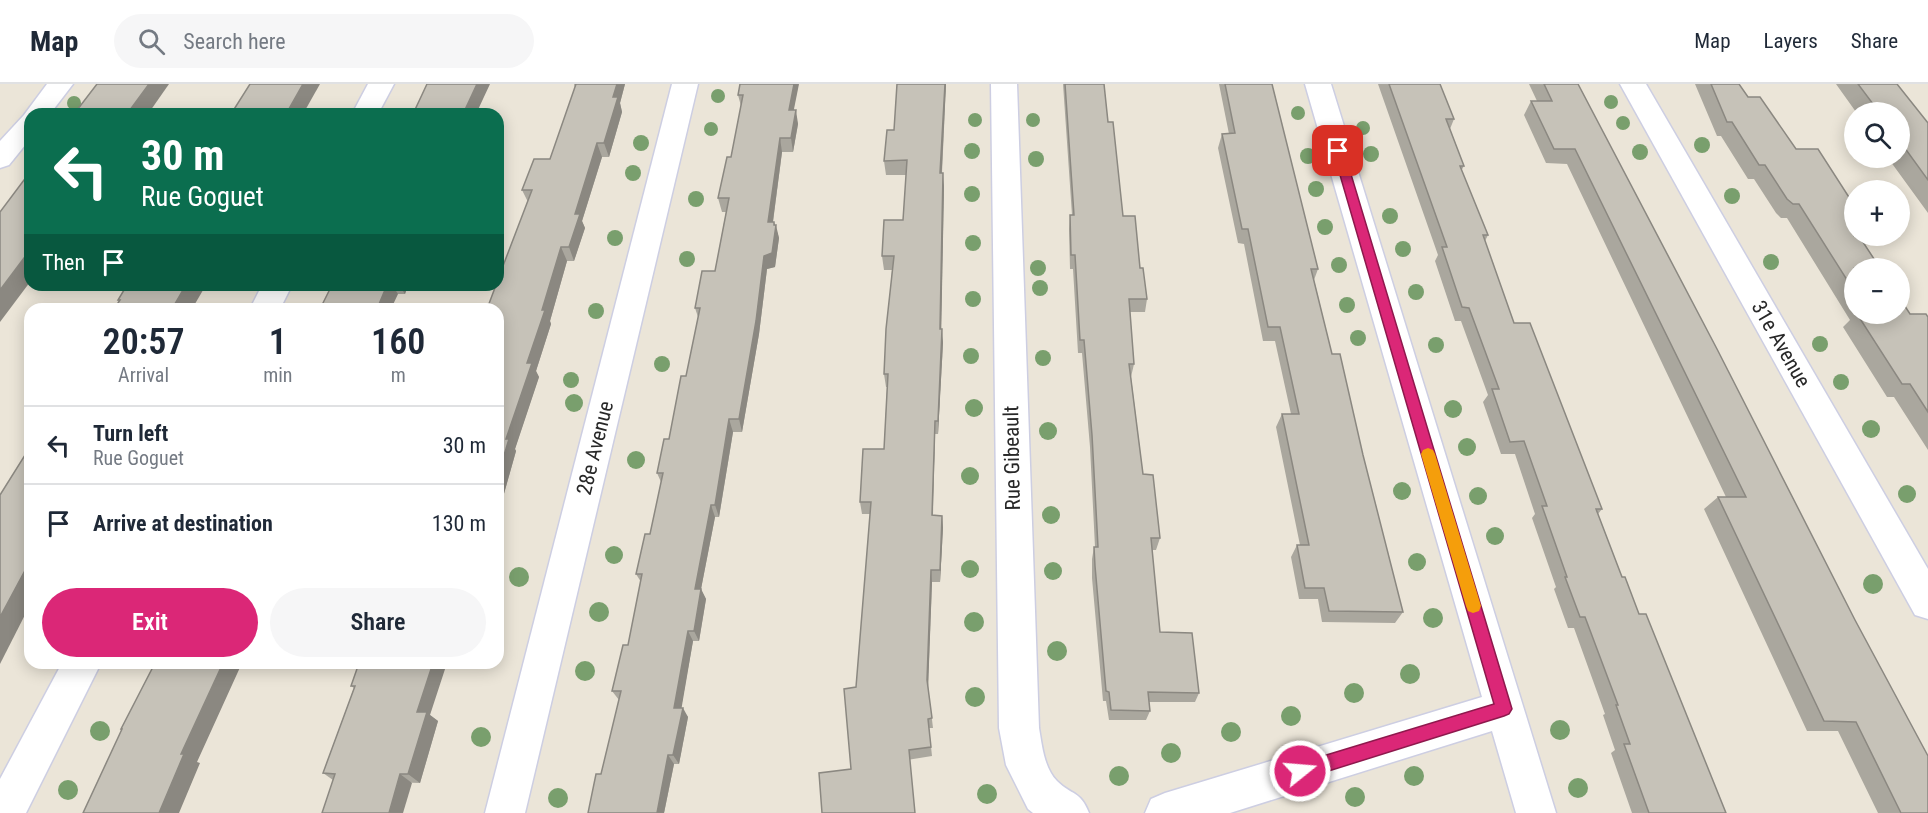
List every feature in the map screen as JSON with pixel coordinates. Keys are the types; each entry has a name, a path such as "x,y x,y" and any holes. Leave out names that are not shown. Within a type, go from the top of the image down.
{"street":[{"path":"41,108 60,84"},
{"path":"368,108 381,84"},
{"name":"28e Avenue","path":"505,813 685,84"},
{"name":"Rue Gibeault","path":"1004,84 1019,728 1026,765 1042,795 1069,813"},
{"path":"1318,84 1536,813"},
{"name":"31e Avenue","path":"1633,84 1928,603"},
{"path":"0,159 24,129"},
{"path":"4,813 79,669"},
{"path":"1165,813 1504,709"}],"building":[{"path":"97,84 149,84 131,108 79,108"},
{"path":"250,84 303,84 289,108 235,108"},
{"path":"427,84 477,84 466,108 416,108"},
{"path":"576,84 617,84 613,97 618,97 604,143 597,143 575,214 580,214 569,247 561,247 542,310 545,310 527,363 532,363 506,439 509,439 504,455 504,303 489,303 494,291 504,291 504,263 532,190 522,190 534,159 550,159"},
{"path":"740,84 794,84 789,110 796,110 791,138 780,138 768,222 774,222 776,225 772,253 764,256 756,321 739,419 729,419 715,505 711,505 695,589 701,589 694,631 688,631 674,708 683,708 673,755 668,755 657,813 588,813 596,774 601,774 621,691 612,691 623,645 628,645 642,574 636,574 645,534 650,534 663,473 657,473 664,439 669,439 681,376 686,376 700,308 695,308 702,271 715,271 729,198 718,198 727,157 731,157 743,95 738,95"},
{"path":"897,84 945,84 940,173 943,173 940,329 942,329 938,421 935,421 932,515 942,516 940,570 931,570 927,680 932,718 928,719 931,747 909,750 915,813 822,813 819,773 851,769 844,689 856,687 871,502 860,502 863,449 884,449 888,374 884,374 886,329 894,256 882,256 884,220 903,220 907,160 884,161 887,130 894,130"},
{"path":"1065,84 1104,84 1108,122 1113,122 1123,216 1135,216 1140,268 1143,268 1147,299 1129,299 1134,364 1129,364 1143,474 1153,475 1160,538 1151,538 1160,632 1192,633 1199,693 1148,692 1150,711 1111,710 1109,692 1106,691 1095,566 1094,547 1098,547 1092,435 1084,340 1080,340 1075,255 1071,255 1070,215 1074,215"},
{"path":"1225,84 1272,84 1318,269 1311,269 1332,354 1340,354 1403,612 1329,611 1324,588 1305,588 1297,545 1309,545 1282,414 1299,414 1280,327 1268,327 1248,229 1242,229 1222,134 1235,133"},
{"path":"1389,84 1440,84 1454,119 1446,119 1464,166 1460,166 1488,235 1483,235 1514,323 1530,323 1602,509 1596,509 1622,577 1625,577 1639,614 1646,614 1726,813 1649,813 1624,744 1630,744 1616,705 1618,705 1585,617 1580,617 1565,577 1567,577 1542,506 1547,506 1524,441 1510,442 1492,389 1499,389 1469,308 1462,307 1442,247 1447,247"},
{"path":"1544,84 1578,84 1717,349 1855,620 1928,756 1928,813 1901,813 1856,722 1824,721 1718,497 1746,497 1575,149 1554,149 1531,101 1552,101"},
{"path":"1711,84 1739,84 1748,97 1760,97 1796,149 1818,149 1844,189 1844,246 1866,246 1873,258 1844,258 1844,275 1799,204 1793,204 1787,199 1765,165 1759,165 1732,122 1727,122"},
{"path":"1858,84 1897,84 1928,123 1928,180 1910,155 1910,102 1872,102"},
{"path":"24,180 24,258 0,290 0,212"},
{"path":"123,291 182,291 176,303 118,303 120,300 118,300"},
{"path":"329,291 384,291 380,303 323,303"},
{"path":"1910,314 1926,314 1928,317 1928,412 1910,384 1902,384 1863,324 1910,324"},
{"path":"24,457 24,572 0,617 0,495"},
{"path":"152,669 220,669 181,754 184,754 159,813 83,813 121,729"},
{"path":"357,669 431,669 417,712 427,712 408,774 400,774 389,813 322,813 335,774 323,773 355,686 351,686"}],"slow traffic":[{"path":"1428,454 1473,606"}],"route":[{"path":"1300,771 1504,709 1338,151"}]}
